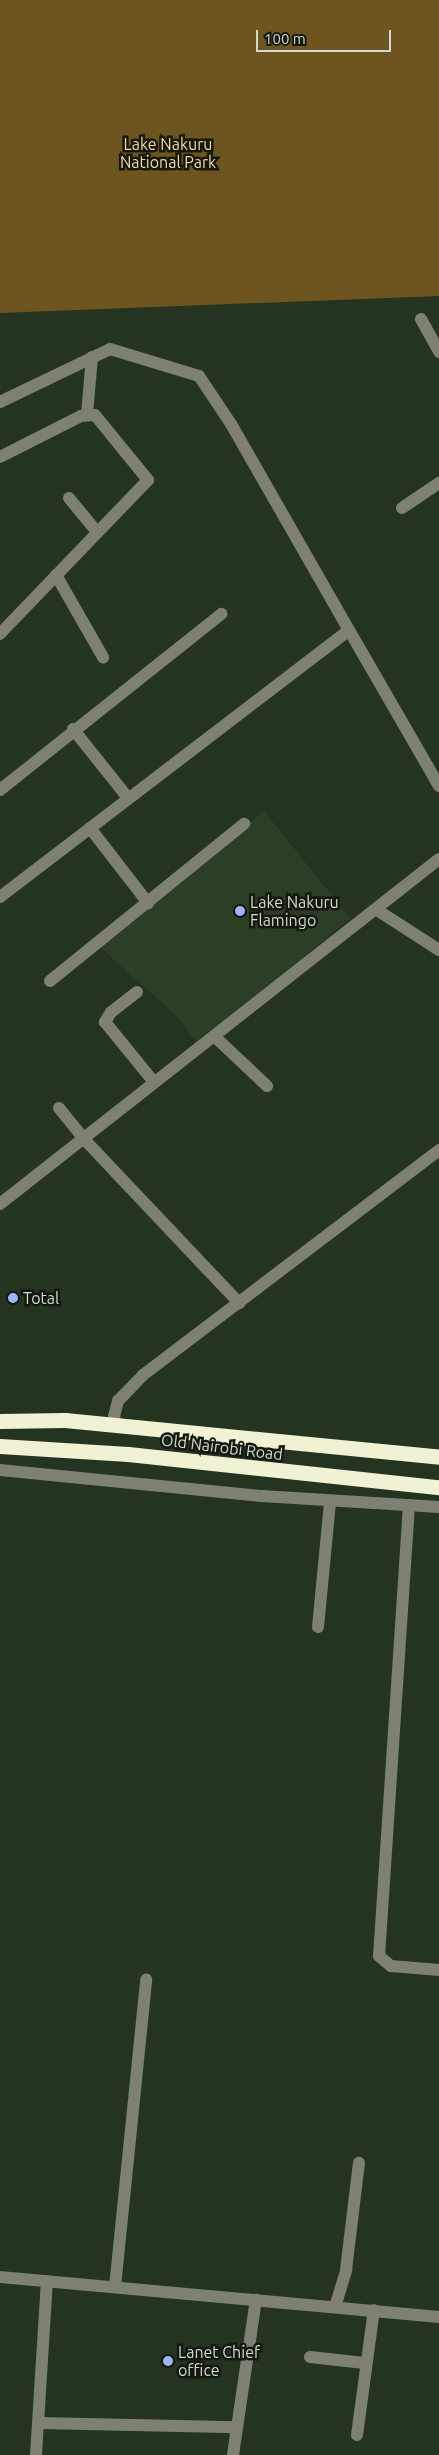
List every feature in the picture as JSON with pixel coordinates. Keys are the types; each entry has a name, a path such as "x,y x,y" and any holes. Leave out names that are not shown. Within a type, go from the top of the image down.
{"highway":[{"name":"Old Nairobi Road","path":"0,1421 65,1420 439,1457"},
{"name":"Old Nairobi Road","path":"0,1446 128,1454 439,1487"}],"street":[{"path":"421,320 439,352"},
{"path":"0,402 110,349 199,376 231,424 439,786"},
{"path":"87,414 92,357"},
{"path":"0,457 87,414 98,418 148,480 0,634"},
{"path":"402,508 439,483"},
{"path":"69,498 97,532"},
{"path":"56,575 103,657"},
{"path":"0,790 73,729 221,614"},
{"path":"0,897 349,630"},
{"path":"73,729 128,798"},
{"path":"50,981 244,824"},
{"path":"90,828 148,903"},
{"path":"0,1204 154,1082 377,910 439,859"},
{"path":"377,910 439,950"},
{"path":"137,992 111,1012 105,1022 154,1082"},
{"path":"214,1036 267,1086"},
{"path":"59,1108 84,1139 239,1303"},
{"path":"116,1426 114,1416 122,1393 439,1150"},
{"path":"0,1470 330,1502 439,1507"},
{"path":"318,1627 330,1502"},
{"path":"409,1506 379,1956 391,1966 439,1970"},
{"path":"115,2287 146,1980"},
{"path":"336,2307 346,2270 359,2163"},
{"path":"0,2277 439,2317"},
{"path":"36,2455 48,2281"},
{"path":"233,2455 256,2300"},
{"path":"357,2435 365,2363 374,2310"},
{"path":"310,2357 365,2363"},
{"path":"39,2423 237,2427"}],"shaded area":[{"path":"264,811 350,918 272,985 196,1041 179,1018 100,947"}],"green space":[{"name":"Lake Nakuru National Park","path":"0,0 439,0 439,296 0,313"}],"place":[{"name":"Lake Nakuru Flamingo","path":"240,911"},
{"name":"Total","path":"13,1298"},
{"name":"Lanet Chief office","path":"168,2361"}]}
